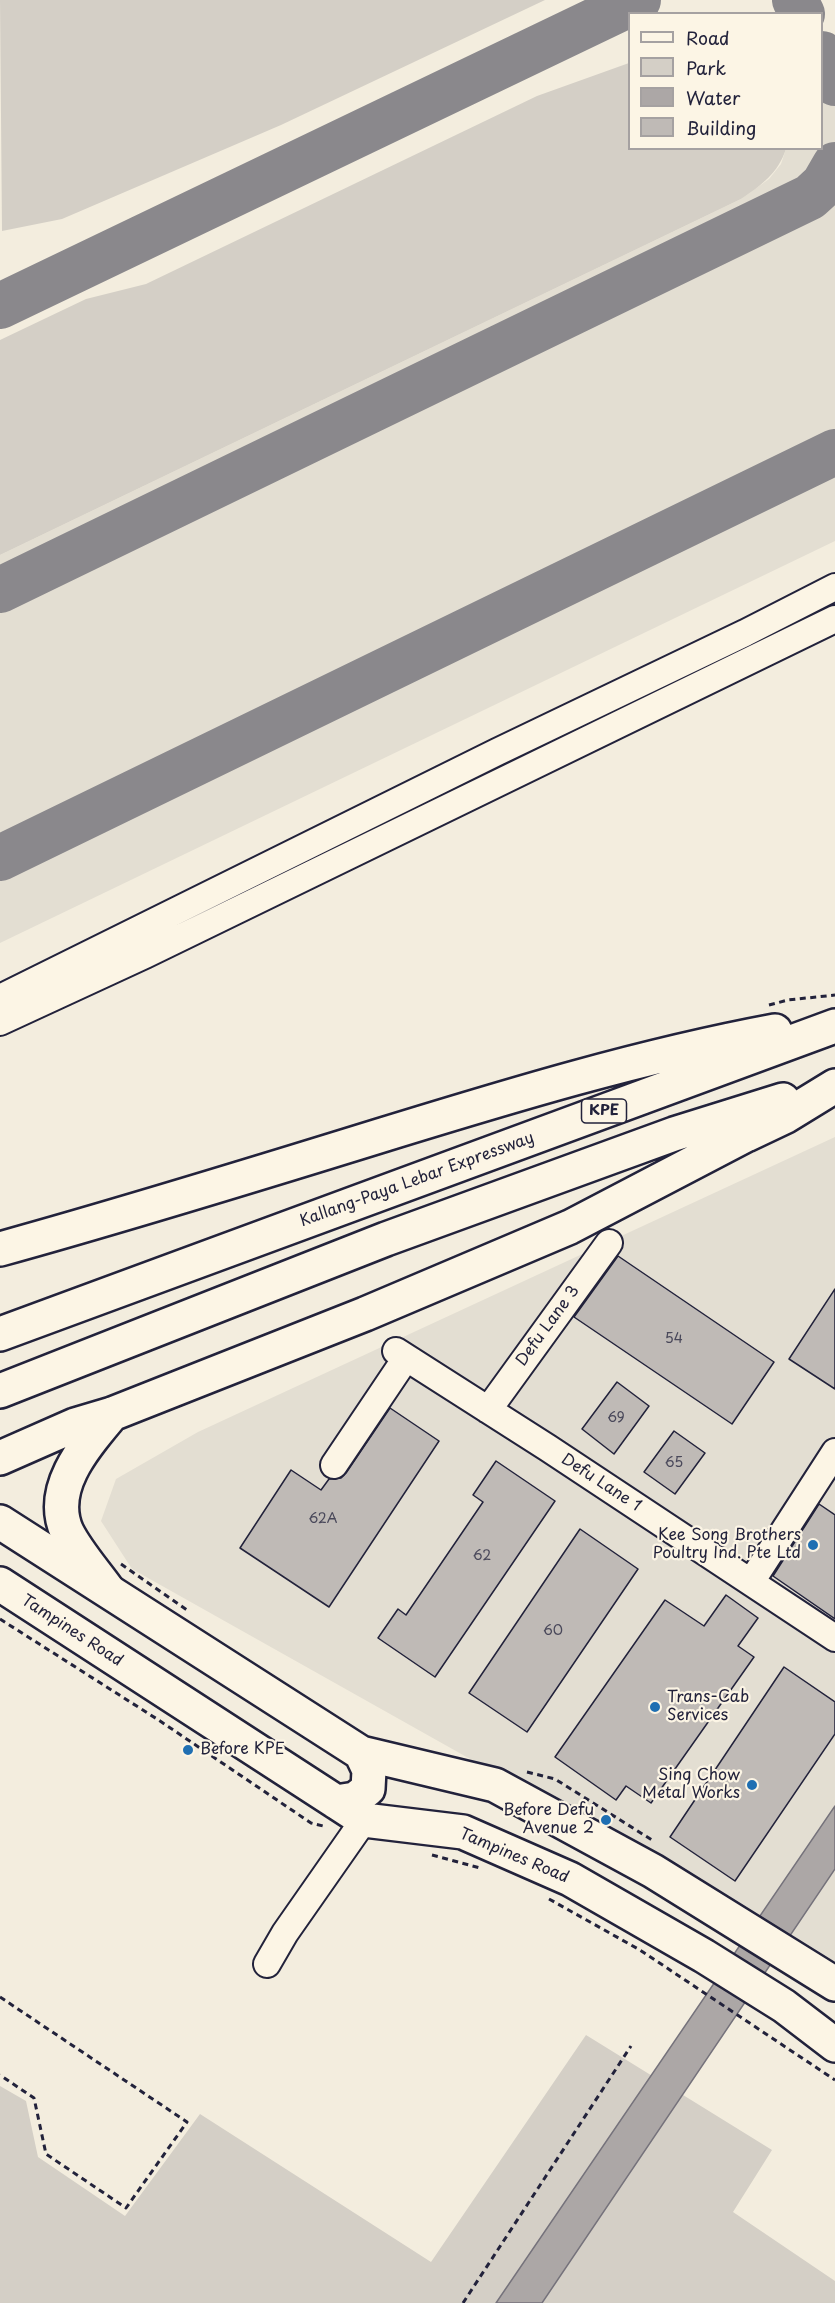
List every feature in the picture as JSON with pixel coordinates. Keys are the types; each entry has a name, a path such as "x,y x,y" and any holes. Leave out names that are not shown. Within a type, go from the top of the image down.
{"main road":[{"path":"0,1249 126,1214 513,1095 726,1040 835,1020"},
{"name":"Kallang-Paya Lebar Expressway","path":"0,1334 835,1026"},
{"path":"0,1391 386,1239 674,1134 760,1106 835,1086"},
{"path":"0,1458 75,1425 112,1414 365,1314 570,1227 786,1116 835,1086"},
{"path":"112,1414 85,1446 68,1474 62,1503 68,1534 113,1576 361,1753 495,1785 653,1871 835,1984"},
{"path":"0,1522 113,1576"},
{"name":"Tampines Road","path":"0,1584 364,1820 463,1832 570,1879 695,1969 784,2006 835,2045"},
{"path":"336,1802 355,1799 368,1789 369,1770 361,1753"}],"street":[{"path":"0,998 835,587"},
{"path":"0,1022 145,955 835,619"},
{"path":"496,752 507,779"},
{"path":"136,931 145,955"},
{"name":"Defu Lane 3","path":"488,1410 609,1244"},
{"name":"Defu Lane 1","path":"334,1466 401,1354 835,1638"},
{"path":"751,1582 835,1452"},
{"path":"267,1964 285,1933 364,1820"}],"path":[{"path":"113,1576 192,1613"},
{"path":"695,1969 768,2035 835,2080"},
{"path":"0,1996 187,2122 126,2208 46,2154 34,2098 0,2075"},
{"path":"463,2303 631,2046"}],"shaded area":[{"path":"835,75 835,541 0,943 0,555 741,199 769,179 781,164 786,150 823,150 823,81"},
{"path":"835,1137 835,1964 132,1569 101,1521 116,1479 198,1432"}],"green space":[{"path":"0,0 545,0 281,125 62,219 2,231"},
{"path":"628,63 628,150 786,150 774,172 741,199 0,555 0,340 86,299 146,284 537,96"},
{"path":"586,2035 772,2150 733,2212 835,2281 835,2303 0,2303 0,2086 26,2101 38,2157 125,2216 200,2114 431,2262"}],"water":[{"path":"835,1806 835,1869 542,2303 496,2303"}],"building":[{"path":"618,1256 774,1362 732,1424 574,1317"},
{"path":"835,1289 835,1389 789,1359"},
{"path":"617,1382 649,1406 614,1454 582,1429"},
{"path":"390,1408 439,1441 329,1607 240,1548 291,1470 321,1490 329,1479 341,1478"},
{"path":"674,1431 705,1453 675,1494 644,1472"},
{"path":"496,1461 555,1501 435,1677 378,1638 398,1609 406,1615 483,1502 473,1495"},
{"name":"Kee Song Brothers Poultry Ind. Pte Ltd","path":"819,1504 835,1515 835,1619 773,1576"},
{"path":"580,1529 638,1569 527,1732 469,1693"},
{"name":"Trans-Cab Services","path":"726,1595 758,1618 738,1646 754,1657 651,1803 626,1786 616,1800 555,1757 665,1600 704,1626"},
{"name":"Sing Chow Metal Works","path":"784,1667 835,1702 835,1734 735,1881 670,1837"}],"taxiway":[{"path":"0,306 638,0"},
{"path":"795,0 801,12"},
{"path":"823,56 835,83"},
{"path":"0,590 810,197 824,184 835,165"},
{"path":"0,858 835,452"}],"place":[{"name":"Kee Song Brothers Poultry Ind. Pte Ltd","path":"813,1545"},
{"name":"Trans-Cab Services","path":"655,1707"},
{"name":"Before KPE","path":"188,1750"},
{"name":"Sing Chow Metal Works","path":"752,1785"},
{"name":"Before Defu Avenue 2","path":"606,1820"}]}
